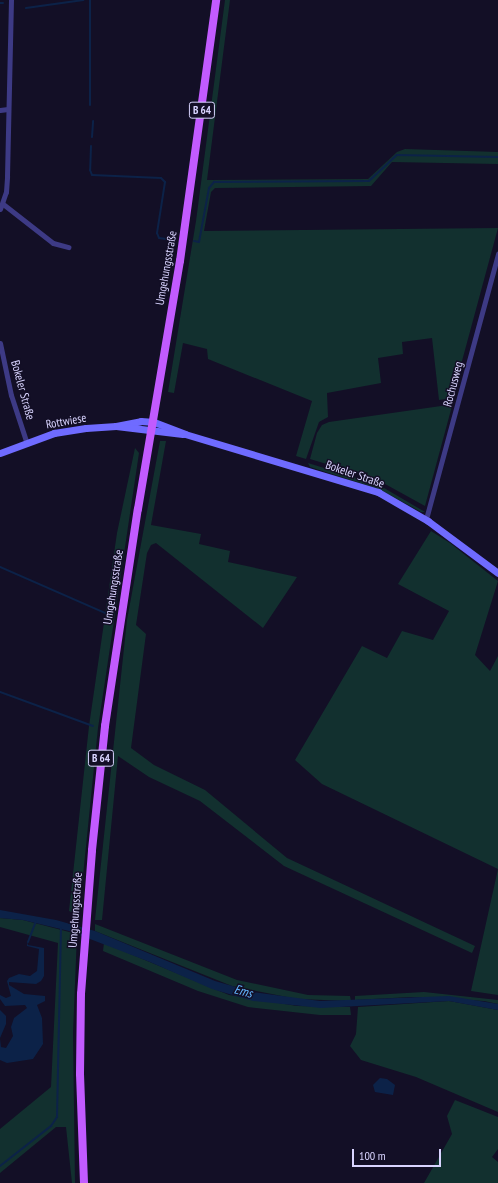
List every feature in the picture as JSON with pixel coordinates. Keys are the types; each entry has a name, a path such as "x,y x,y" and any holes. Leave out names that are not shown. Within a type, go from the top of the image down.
{"main road":[{"name":"Umgehungsstraße","path":"84,1183 80,1066 84,951 105,726 208,73 216,0"},
{"name":"Rottwiese","path":"0,453 26,441 62,431 116,426 141,421 154,422"},
{"name":"Bokeler Straße","path":"154,422 185,434 352,483 395,501 426,519 498,573"},
{"name":"Rottwiese","path":"116,426 152,432"},
{"name":"Bokeler Straße","path":"152,432 185,434"}],"street":[{"path":"12,0 8,109 8,176 2,207 53,242 68,247"},
{"path":"0,110 8,109"},
{"name":"Rochusweg","path":"426,519 498,254"},
{"name":"Bokeler Straße","path":"0,343 11,395 26,441"}],"green space":[{"path":"225,0 230,0 207,180 368,179 397,152 405,149 498,152 498,164 392,162 371,186 215,188 211,192 204,231 498,228 452,398 439,400 432,338 402,342 403,354 378,358 381,383 327,393 328,417 319,422 306,459 296,456 312,401 208,359 207,349 183,343 174,393 168,392 196,221"},
{"path":"448,405 452,406 425,506 376,479 310,459 317,433 322,425 329,422"},
{"path":"160,441 166,441 151,525 201,534 199,544 230,551 228,562 297,577 263,628 156,543 151,545 147,553 136,625 146,634 131,748 154,765 205,790 287,858 475,946 472,953 284,866 200,801 149,777 118,756 102,920 95,920 127,620"},
{"path":"135,448 139,453 98,728 79,915 69,911 89,726 117,533"},
{"path":"308,463 379,485 425,512 421,512 379,489 310,467"},
{"path":"431,531 450,543 498,581 475,655 490,671 498,656 498,869 322,784 295,760 362,646 387,658 402,631 433,640 449,611 398,584"},
{"path":"498,869 498,995 471,991"},
{"path":"0,918 23,920 77,934 73,1033 75,1183 72,1183 66,1127 56,1127 0,1173 0,1129 51,1087 58,943 0,927"},
{"path":"95,924 237,980 308,995 350,996 351,1001 297,999 232,986 95,931"},
{"path":"104,943 229,995 297,1006 350,1007 351,1015 320,1015 248,1007 198,991 103,951"},
{"path":"424,992 498,1000 498,1004 484,1001 411,997 355,1000 355,996"},
{"path":"449,1001 498,1010 498,1112 416,1077 361,1060 350,1046 356,1034 358,1007"},
{"path":"455,1100 498,1117 498,1149 492,1157 498,1162 498,1183 424,1183 452,1134 447,1116"}],"water":[{"name":"Ems","path":"0,910 56,920 95,931 215,981 253,992 320,1001 449,996 498,1004 498,1010 449,1001 321,1008 253,1001 212,989 150,962 69,931 23,920 0,918"},
{"path":"27,942 28,945 44,948 44,976 41,981 36,984 9,982 9,985 24,994 45,996 45,1001 37,1005 42,1018 43,1044 33,1059 7,1063 0,1060 0,1039 1,1047 6,1048 13,1036 11,1027 14,1018 27,1008 25,1005 5,1006 0,999 0,995 6,998 11,996 7,981 9,978 19,974 30,976 37,971 39,949 27,946"},
{"path":"0,1010 6,1016 6,1024 0,1038"},
{"path":"380,1078 387,1079 395,1085 393,1095 375,1092 373,1085"}],"waterway":[{"path":"26,8 83,0"},
{"path":"90,0 90,105"},
{"path":"92,137 93,121"},
{"path":"91,146 90,170 92,175 161,178 165,182 157,233 159,238 174,240"},
{"path":"194,241 199,242 209,188 214,182 369,181 397,155 498,157"},
{"path":"0,567 110,615"},
{"path":"0,692 93,726"},
{"path":"28,942 36,921"},
{"path":"0,1166 51,1126 57,1117 61,928"}]}
